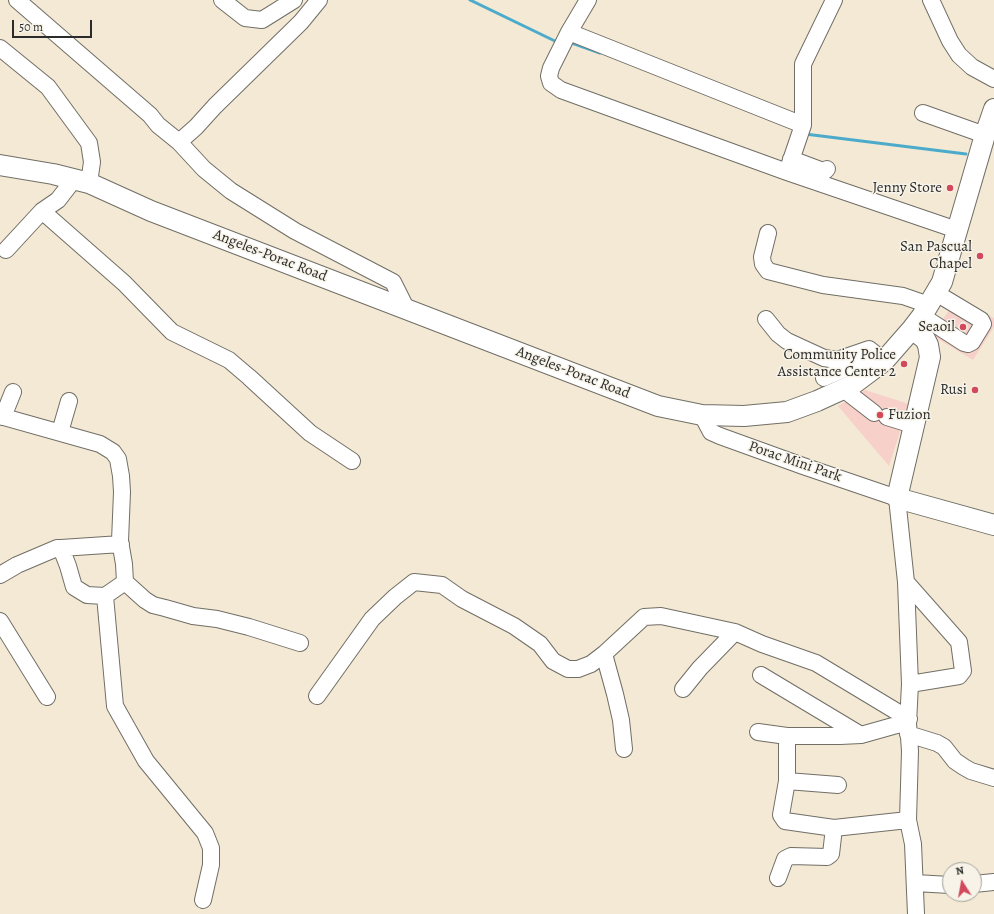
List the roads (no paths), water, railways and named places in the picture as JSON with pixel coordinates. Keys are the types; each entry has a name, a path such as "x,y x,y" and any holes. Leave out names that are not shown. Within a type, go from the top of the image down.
{"main road":[{"name":"Angeles-Porac Road","path":"0,165 82,181 151,211 658,406 702,415 744,416 787,412 818,401 852,385 925,311 942,282 994,109"},
{"path":"925,311 925,339 928,344 930,357 897,498 994,525"}],"street":[{"path":"17,0 150,115 158,125 179,142 204,169 231,191 295,231 392,282 406,308"},
{"path":"222,0 245,18 262,20 294,0"},
{"path":"179,142 196,127 221,100 301,22 319,0"},
{"path":"588,0 569,32 551,68 549,76 551,83 561,90 789,166 957,230"},
{"path":"789,166 803,125 803,64 834,0"},
{"path":"931,0 950,41 959,55 972,67 994,79"},
{"path":"569,32 803,125"},
{"path":"0,48 48,88 89,143 92,162 82,181 42,211 6,250"},
{"path":"923,113 985,135"},
{"path":"789,166 823,171 826,171 827,169"},
{"path":"42,211 124,283 172,332 229,360 310,433 352,461"},
{"path":"768,233 762,257 763,264 768,270 823,285 903,296 925,311"},
{"path":"766,319 778,334 787,341 824,358 837,360 866,349 869,349 879,356"},
{"path":"824,378 879,356"},
{"path":"843,389 880,415 913,425"},
{"path":"13,392 2,417 100,444 113,452 118,459 122,492 121,544 125,582 145,600 153,605 192,616 217,619 249,627 300,643"},
{"path":"60,432 69,402"},
{"name":"Porac Mini Park","path":"702,415 711,432 720,436 897,498"},
{"path":"897,498 906,582 910,684 908,725 910,751 908,820 913,844 916,914"},
{"path":"0,575 17,565 57,548 121,544"},
{"path":"61,548 66,559 74,587 87,595 105,596 125,582"},
{"path":"317,696 372,619 395,597 414,582 442,585 462,599 514,626 540,644 553,661 568,669 578,669 590,664 604,654 644,617 662,616 735,632 762,644 816,663 908,725 944,747 955,761 971,772 994,778"},
{"path":"906,582 959,642 963,671 959,676 910,684"},
{"path":"105,596 116,706 146,761 205,833 211,848 211,865 203,900"},
{"path":"0,621 47,697"},
{"path":"683,689 700,668 735,632"},
{"path":"604,654 621,720 624,749"},
{"path":"761,675 861,735"},
{"path":"758,732 788,736 861,735 893,726 908,725"},
{"path":"788,736 787,781 781,815 785,821 834,828 908,820"},
{"path":"787,781 838,785"},
{"path":"778,878 784,859 791,856 827,857 831,854 834,828"},
{"path":"982,883 994,882"},
{"path":"915,883 942,885"}],"waterway":[{"path":"470,0 559,43"},
{"path":"569,42 600,53"},
{"path":"805,134 966,154"}],"place":[{"name":"Jenny Store","path":"950,188"},
{"name":"San Pascual Chapel","path":"980,256"},
{"name":"Seaoil","path":"963,327"},
{"name":"Community Police Assistance Center 2","path":"904,364"},
{"name":"Rusi","path":"975,390"},
{"name":"Fuzion","path":"880,415"}]}
